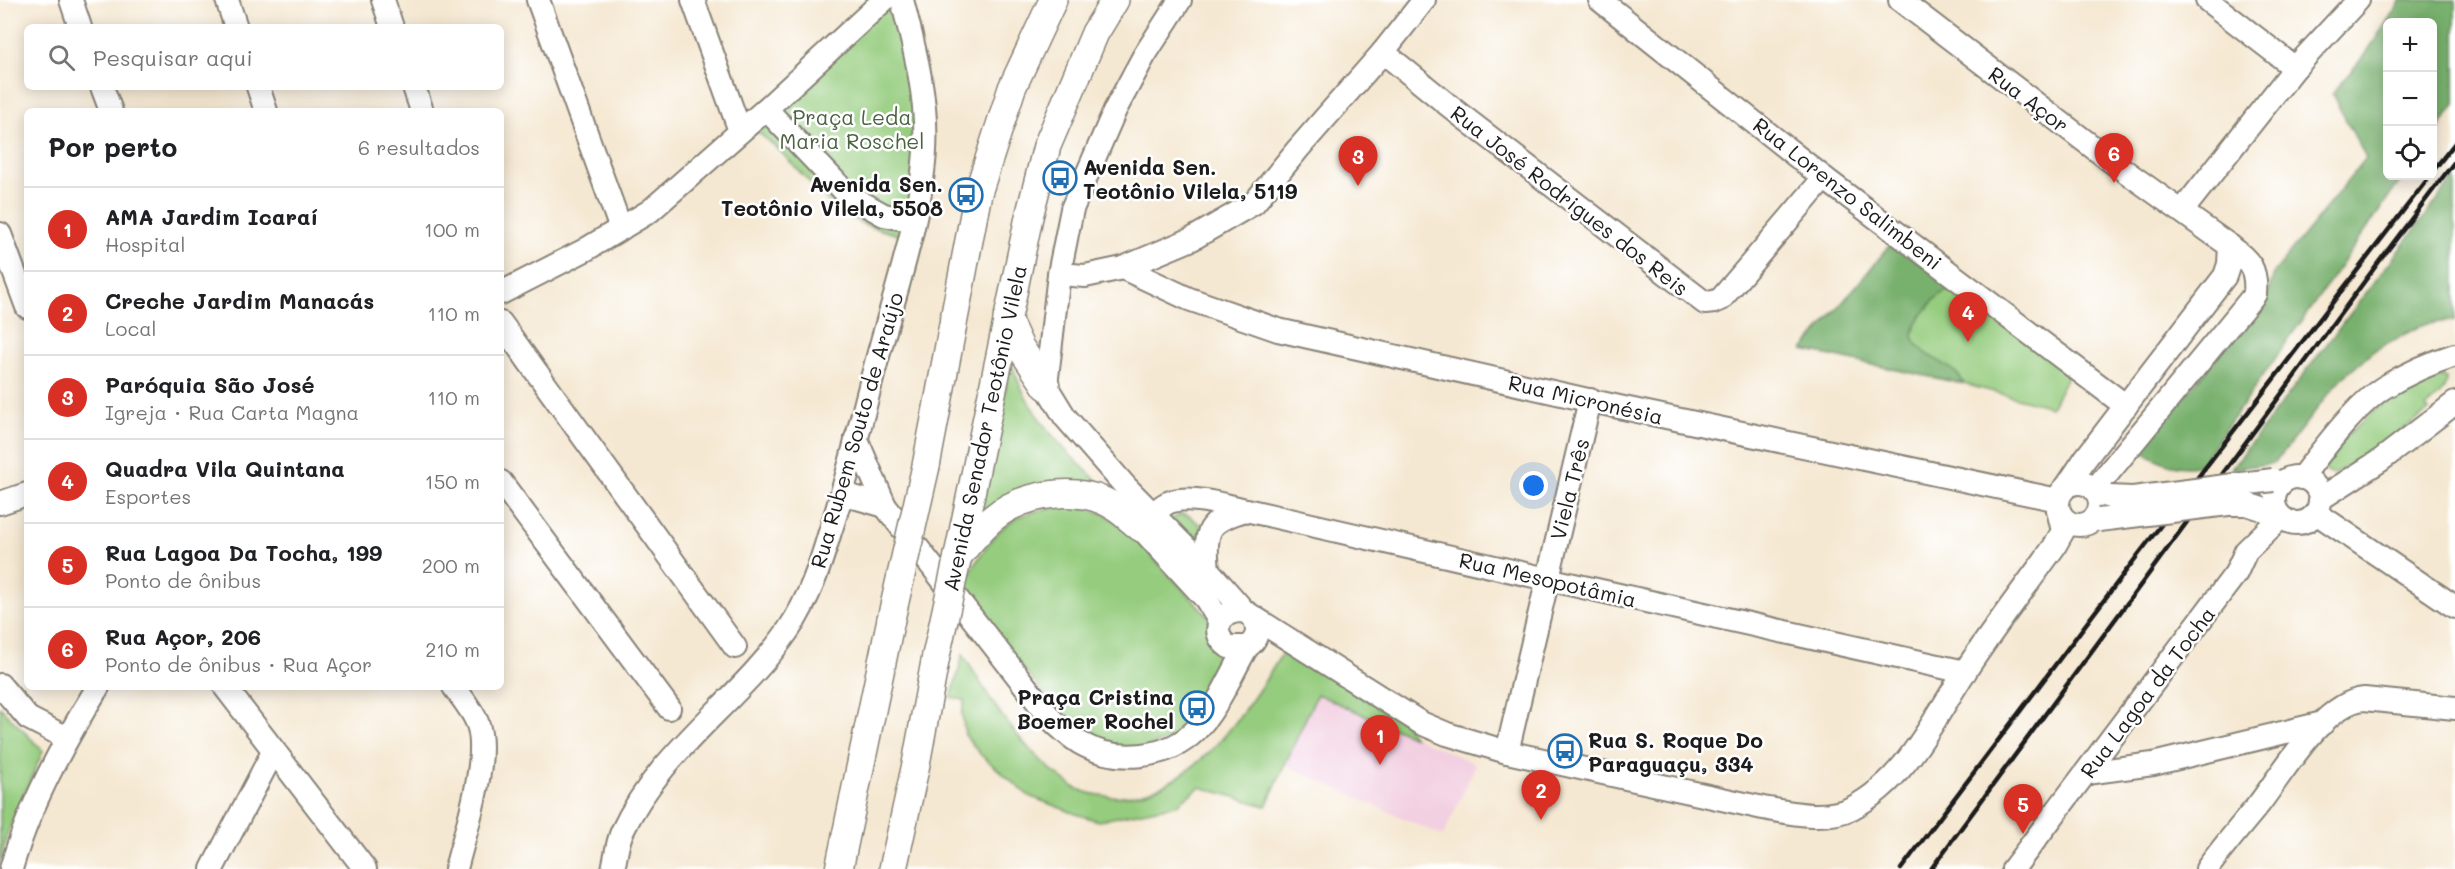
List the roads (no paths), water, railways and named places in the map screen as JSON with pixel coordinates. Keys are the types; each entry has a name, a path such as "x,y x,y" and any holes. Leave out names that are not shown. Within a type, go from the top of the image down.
{"main road":[{"path":"839,869 891,619 926,466 978,194 1012,88 1053,0"},
{"name":"Avenida Senador Teotônio Vilela","path":"893,869 1034,194 1047,146 1095,33 1115,0"},
{"path":"1007,319 1020,347 1046,386"},
{"path":"957,561 995,517 1021,503 1055,494 1097,498 1121,511 1148,521"}],"street":[{"path":"71,0 79,24"},
{"path":"227,0 235,24"},
{"path":"383,0 391,24"},
{"path":"538,0 621,229"},
{"path":"693,0 740,131"},
{"path":"504,291 621,229 661,203 884,0"},
{"name":"Rua Rubem Souto de Araújo","path":"613,869 621,834 642,795 668,760 759,666 788,629 807,597 843,494 914,221 925,153 926,116 921,75 902,0"},
{"name":"Avenida Senador Teotônio Vilela","path":"1046,386 1059,274 1072,209 1094,154 1144,56 1180,0"},
{"path":"1059,274 1085,276 1123,268 1192,239 1254,203 1383,52 1424,0"},
{"name":"Rua Lorenzo Salimbeni","path":"1600,0 1824,178 2126,406"},
{"name":"Rua Açor","path":"1900,0 2010,86 2230,246 2253,268 2256,281 2255,294 2101,493"},
{"path":"2207,0 2295,68"},
{"path":"2182,211 2295,68 2358,0"},
{"name":"Rua José Rodrigues dos Reis","path":"1383,52 1458,113 1705,303 1721,299 1824,178"},
{"path":"103,90 110,108"},
{"path":"259,90 266,108"},
{"path":"415,90 421,108"},
{"path":"766,109 827,176 848,195 884,215 914,221"},
{"path":"0,234 24,299"},
{"path":"1220,622 1230,612 1250,615 1396,705 1421,723 1447,734 1507,752 1800,815 1834,814 1852,808 1883,786 1906,764 1965,672 2062,534 2061,499 2126,406 2225,276 2229,264 2230,246"},
{"name":"Rua Micronésia","path":"1123,268 1189,299 1278,330 1590,400 2061,499"},
{"path":"504,327 735,647"},
{"path":"2455,355 2424,365 2381,389 2276,490 2274,504 2292,512 2455,607"},
{"path":"2424,365 2445,368 2455,374"},
{"path":"1046,386 1065,417 1126,487 1148,521 1206,599 1220,622 1219,633 1236,646"},
{"name":"Viela Três","path":"1507,752 1590,400"},
{"path":"2061,499 2065,520 2076,525 2096,520 2228,504 2247,504 2292,512 2381,460 2455,403"},
{"path":"856,438 885,506 1051,719 1082,744 1120,755 1141,755 1165,751 1187,739 1211,712 1220,694 1236,646"},
{"path":"2061,499 2081,482 2101,493 2133,498 2289,479 2314,485 2292,512"},
{"path":"504,486 669,708"},
{"path":"2096,520 2101,493"},
{"path":"843,494 885,506"},
{"path":"0,503 24,495"},
{"name":"Rua Mesopotâmia","path":"1148,521 1162,506 1180,500 1199,500 1965,672"},
{"path":"1208,570 1206,540 1210,528 1222,518 1246,510"},
{"name":"Rua Lagoa da Tocha","path":"2013,869 2236,573 2256,563 2292,512"},
{"path":"1148,521 1208,570 1250,615 1257,626 1256,639 1236,646"},
{"path":"0,685 28,718 67,738"},
{"path":"11,869 19,842 67,738 96,690"},
{"path":"227,690 365,869"},
{"path":"456,690 476,720 481,744 479,770 456,869"},
{"path":"2207,869 2282,771 2323,723 2339,708 2357,699 2376,699 2455,708"},
{"path":"2086,773 2153,764 2323,723"},
{"path":"213,869 273,752"}],"railway":[{"path":"2437,166 2455,143"},
{"path":"1931,869 2455,161"},
{"path":"1901,869 2138,555 2427,180"}],"place":[{"name":"Avenida Sen. Teotônio Vilela, 5119","path":"1060,178"},
{"name":"Rua Açor, 206","path":"2114,183"},
{"name":"Paróquia São José","path":"1358,186"},
{"name":"Avenida Sen. Teotônio Vilela, 5508","path":"966,195"},
{"name":"Quadra Vila Quintana","path":"1968,342"},
{"name":"Praça Cristina Boemer Rochel","path":"1197,708"},
{"name":"Rua S. Roque Do Paraguaçu, 334","path":"1565,751"},
{"name":"AMA Jardim Icaraí","path":"1380,765"},
{"name":"Creche Jardim Manacás","path":"1541,820"},
{"name":"Rua Lagoa Da Tocha, 199","path":"2023,834"}],"park label":[{"name":"Praça Leda Maria Roschel","path":"852,128"}]}
